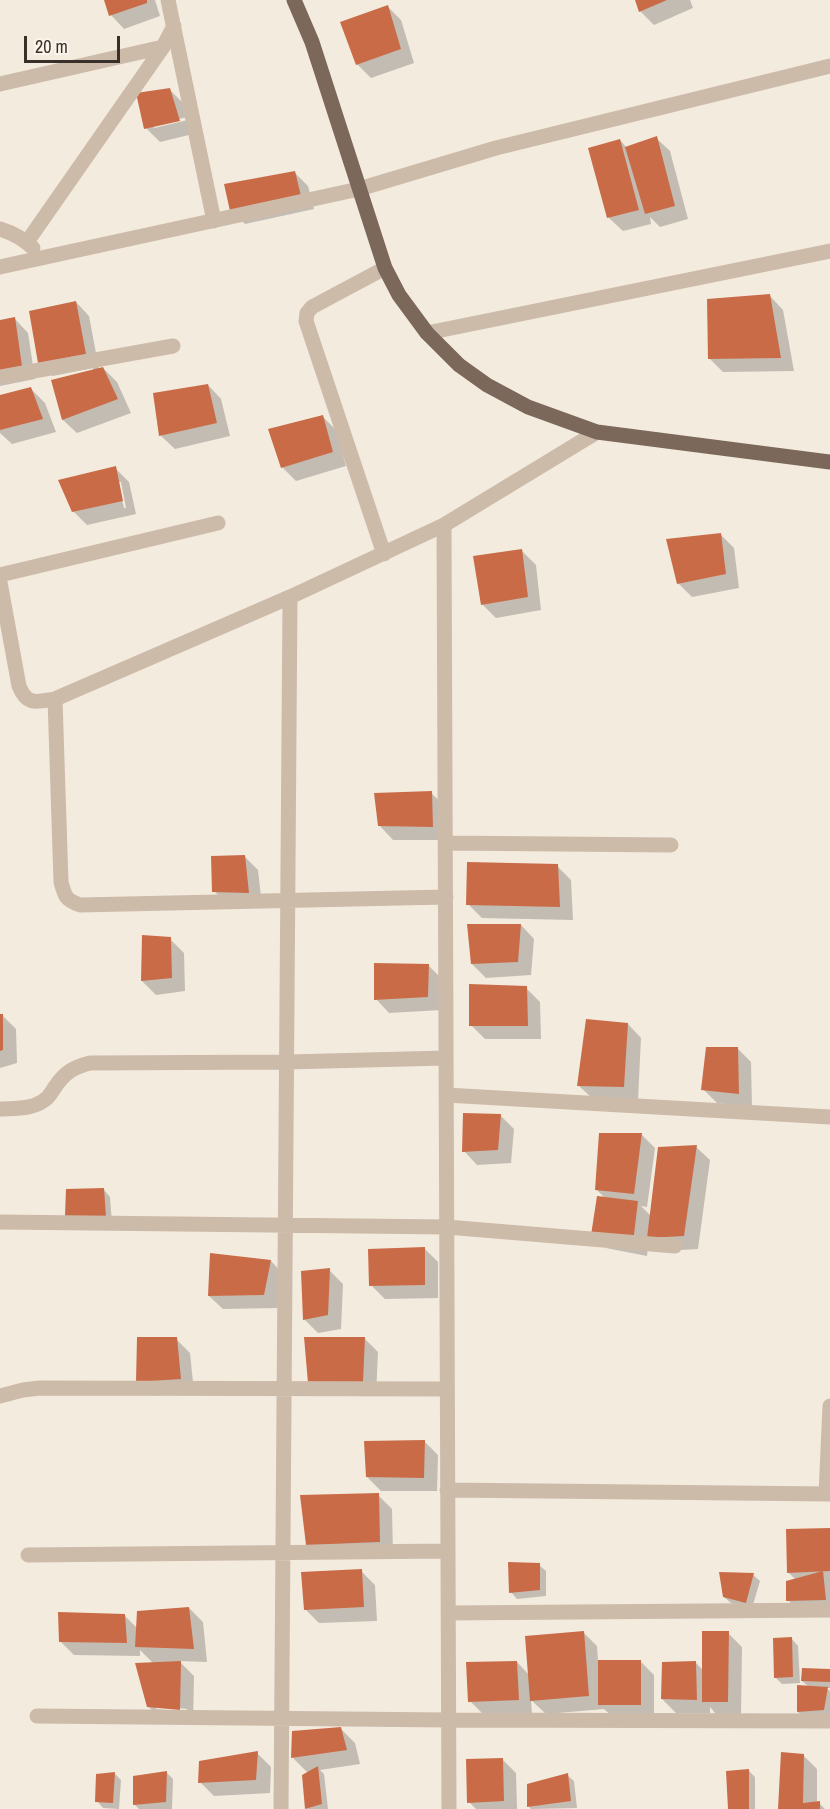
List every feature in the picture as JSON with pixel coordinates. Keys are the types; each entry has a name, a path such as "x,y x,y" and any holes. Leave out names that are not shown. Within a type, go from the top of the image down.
{"main road":[{"path":"294,0 312,42 385,268 399,296 427,333 459,365 487,385 528,407 597,432 830,462"}],"street":[{"path":"168,0 214,221"},
{"path":"27,242 163,47 174,26"},
{"path":"0,84 163,47"},
{"path":"0,267 359,189 496,148 830,66"},
{"path":"0,229 11,232 27,242 42,258"},
{"path":"427,333 830,251"},
{"path":"384,554 306,321 307,313 312,307 385,268"},
{"path":"0,377 173,346"},
{"path":"0,582 22,694 27,700 36,703 55,699 290,597 444,525 597,432"},
{"path":"0,575 218,523"},
{"path":"444,525 449,1809"},
{"path":"281,1809 290,597"},
{"path":"55,699 61,882 68,901 80,905 446,897"},
{"path":"445,843 671,845"},
{"path":"0,1109 30,1107 40,1103 48,1098 62,1077 71,1069 90,1063 446,1058"},
{"path":"446,1095 830,1116"},
{"path":"0,1222 447,1227 675,1246"},
{"path":"0,1396 40,1388 447,1389"},
{"path":"447,1490 828,1494 830,1406"},
{"path":"28,1555 448,1551"},
{"path":"448,1613 830,1610"},
{"path":"37,1716 830,1721"}],"building":[{"path":"104,0 147,0 147,3 109,16"},
{"path":"635,0 667,0 639,12"},
{"path":"388,5 401,49 356,65 340,22"},
{"path":"170,88 180,121 144,129 136,93"},
{"path":"657,136 675,206 645,214 625,147"},
{"path":"620,139 639,210 607,218 588,148"},
{"path":"295,171 301,196 230,211 224,184"},
{"path":"770,294 781,358 708,359 707,299"},
{"path":"76,301 86,354 38,363 29,311"},
{"path":"15,317 22,366 0,370 0,320"},
{"path":"103,367 118,399 62,420 51,380"},
{"path":"208,384 217,423 159,436 153,393"},
{"path":"31,387 43,419 0,430 0,395"},
{"path":"323,415 333,452 281,468 268,429"},
{"path":"116,466 123,501 72,512 58,480"},
{"path":"721,533 726,574 677,584 666,539"},
{"path":"522,549 528,597 481,605 473,556"},
{"path":"432,791 433,827 378,826 374,793"},
{"path":"245,855 249,893 212,892 211,856"},
{"path":"467,862 558,864 560,907 466,905"},
{"path":"467,924 521,924 518,962 471,964"},
{"path":"142,935 171,937 172,978 141,981"},
{"path":"374,963 429,964 428,997 374,1000"},
{"path":"469,984 527,986 528,1026 469,1026"},
{"path":"0,1014 3,1014 3,1050 0,1051"},
{"path":"586,1019 628,1023 624,1087 577,1086"},
{"path":"706,1047 738,1047 739,1094 701,1090"},
{"path":"463,1113 501,1114 498,1150 462,1152"},
{"path":"599,1133 642,1133 634,1194 595,1190"},
{"path":"697,1145 684,1236 647,1238 658,1147"},
{"path":"104,1188 106,1217 65,1216 66,1189"},
{"path":"597,1196 638,1201 633,1243 591,1235"},
{"path":"425,1247 425,1285 369,1286 368,1249"},
{"path":"210,1253 271,1260 264,1295 208,1296"},
{"path":"330,1268 328,1315 303,1320 301,1271"},
{"path":"137,1337 177,1337 181,1379 136,1382"},
{"path":"304,1337 365,1337 363,1382 308,1383"},
{"path":"425,1440 424,1478 366,1477 364,1441"},
{"path":"379,1493 380,1542 306,1545 300,1495"},
{"path":"830,1528 830,1571 787,1573 786,1529"},
{"path":"508,1562 540,1563 540,1590 509,1593"},
{"path":"362,1569 364,1607 304,1610 301,1572"},
{"path":"823,1571 826,1600 786,1601 786,1581"},
{"path":"719,1572 754,1573 746,1603 723,1597"},
{"path":"189,1607 194,1649 135,1647 137,1611"},
{"path":"58,1612 125,1614 127,1643 59,1642"},
{"path":"584,1631 589,1696 530,1701 525,1636"},
{"path":"702,1631 729,1631 728,1702 702,1702"},
{"path":"792,1637 793,1677 774,1678 773,1638"},
{"path":"598,1660 641,1660 641,1705 598,1705"},
{"path":"181,1661 180,1710 147,1707 135,1663"},
{"path":"517,1661 519,1700 468,1702 466,1662"},
{"path":"696,1661 697,1700 661,1699 662,1662"},
{"path":"802,1668 830,1669 830,1682 801,1681"},
{"path":"797,1685 828,1687 824,1710 797,1712"},
{"path":"341,1727 347,1750 291,1758 292,1731"},
{"path":"258,1751 256,1780 198,1783 199,1761"},
{"path":"781,1752 804,1754 803,1803 820,1801 820,1809 778,1809"},
{"path":"503,1758 504,1801 467,1803 466,1759"},
{"path":"318,1766 322,1804 305,1809 302,1775"},
{"path":"749,1769 749,1809 728,1809 726,1771"},
{"path":"167,1771 166,1802 133,1805 133,1776"},
{"path":"115,1772 113,1803 95,1802 96,1774"},
{"path":"568,1773 571,1801 527,1807 527,1784"}]}
